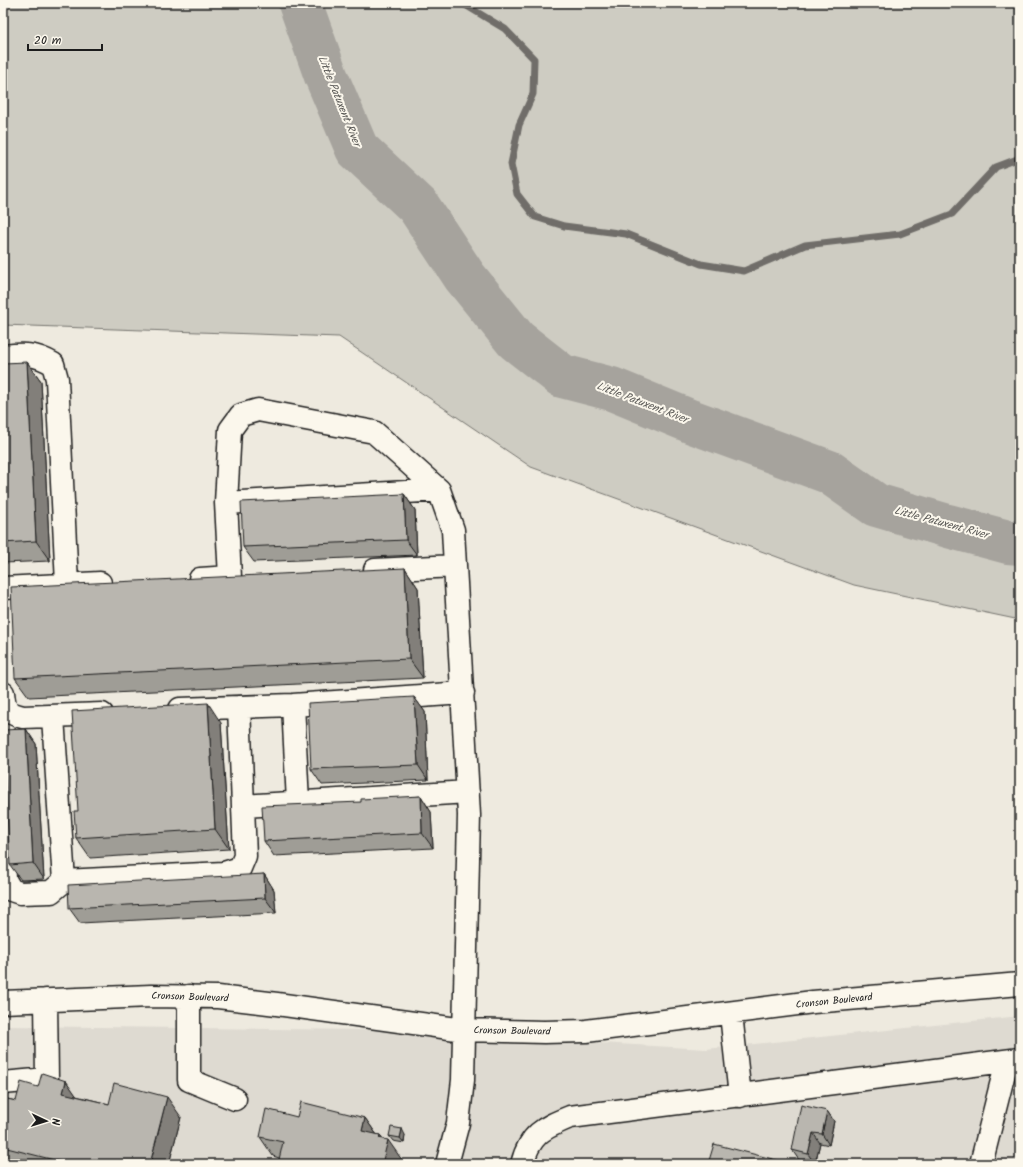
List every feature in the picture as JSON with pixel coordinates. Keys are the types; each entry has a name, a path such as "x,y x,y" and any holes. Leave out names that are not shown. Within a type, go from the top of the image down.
{"street":[{"path":"3,356 26,354 42,357 53,364 57,379 67,584"},
{"path":"230,577 226,503 230,430 241,415 258,410 374,432 439,490 453,530 468,792 463,1080 458,1123 448,1164"},
{"path":"226,503 439,490"},
{"path":"354,571 455,566"},
{"path":"183,579 253,576"},
{"path":"3,588 121,582"},
{"path":"3,693 7,721 23,717 52,717 121,712"},
{"path":"159,710 293,705 463,693"},
{"path":"293,705 298,802"},
{"path":"3,821 5,880 11,890 20,893 51,892 64,881 224,873 240,868 245,856 238,706"},
{"path":"52,717 64,881"},
{"path":"243,806 468,792"},
{"name":"Cronson Boulevard","path":"3,1002 151,996 218,997 464,1030 544,1032 586,1031 730,1014 813,1002 1020,984"},
{"path":"190,996 189,1080 234,1099"},
{"path":"3,1083 47,1079 46,1000"},
{"path":"730,1014 740,1096"},
{"path":"522,1164 531,1140 541,1130 570,1118 1013,1060 981,1164"}],"shaded area":[{"path":"3,3 1020,3 1020,620 854,585 531,467 339,337 3,325"},
{"path":"1020,1016 1020,1164 3,1164 3,1026 372,1030 706,1049"}],"building":[{"path":"27,362 36,541 3,543 3,363"},
{"path":"404,494 406,540 243,547 241,502"},
{"path":"405,568 409,659 15,678 11,587"},
{"path":"414,697 418,765 311,769 308,703"},
{"path":"208,703 215,829 76,838 74,811 78,811 72,711"},
{"path":"26,729 33,863 10,865 3,730"},
{"path":"421,796 422,833 264,841 262,806 361,802 361,799"},
{"path":"264,874 265,898 69,908 68,885"},
{"path":"42,1073 66,1081 63,1093 109,1104 114,1083 167,1097 150,1164 70,1164 3,1147 3,1098 16,1101 21,1082 38,1087"},
{"path":"301,1102 365,1118 362,1131 380,1135 379,1138 388,1140 382,1164 278,1164 283,1142 260,1137 266,1109 297,1117"},
{"path":"801,1105 827,1111 822,1134 813,1133 808,1154 792,1150"},
{"path":"391,1127 402,1129 400,1138 389,1136"},
{"path":"714,1144 792,1164 708,1164"}],"waterway":[{"name":"Little Patuxent River","path":"300,3 326,76 357,149 418,206 465,277 516,340 562,376 612,389 690,421 829,472 876,505 1008,542 1020,543"},
{"path":"462,3 505,29 534,59 533,94 519,125 511,164 517,194 535,217 564,226 626,234 701,264 744,271 805,245 900,234 952,214 996,167 1020,158"}]}
